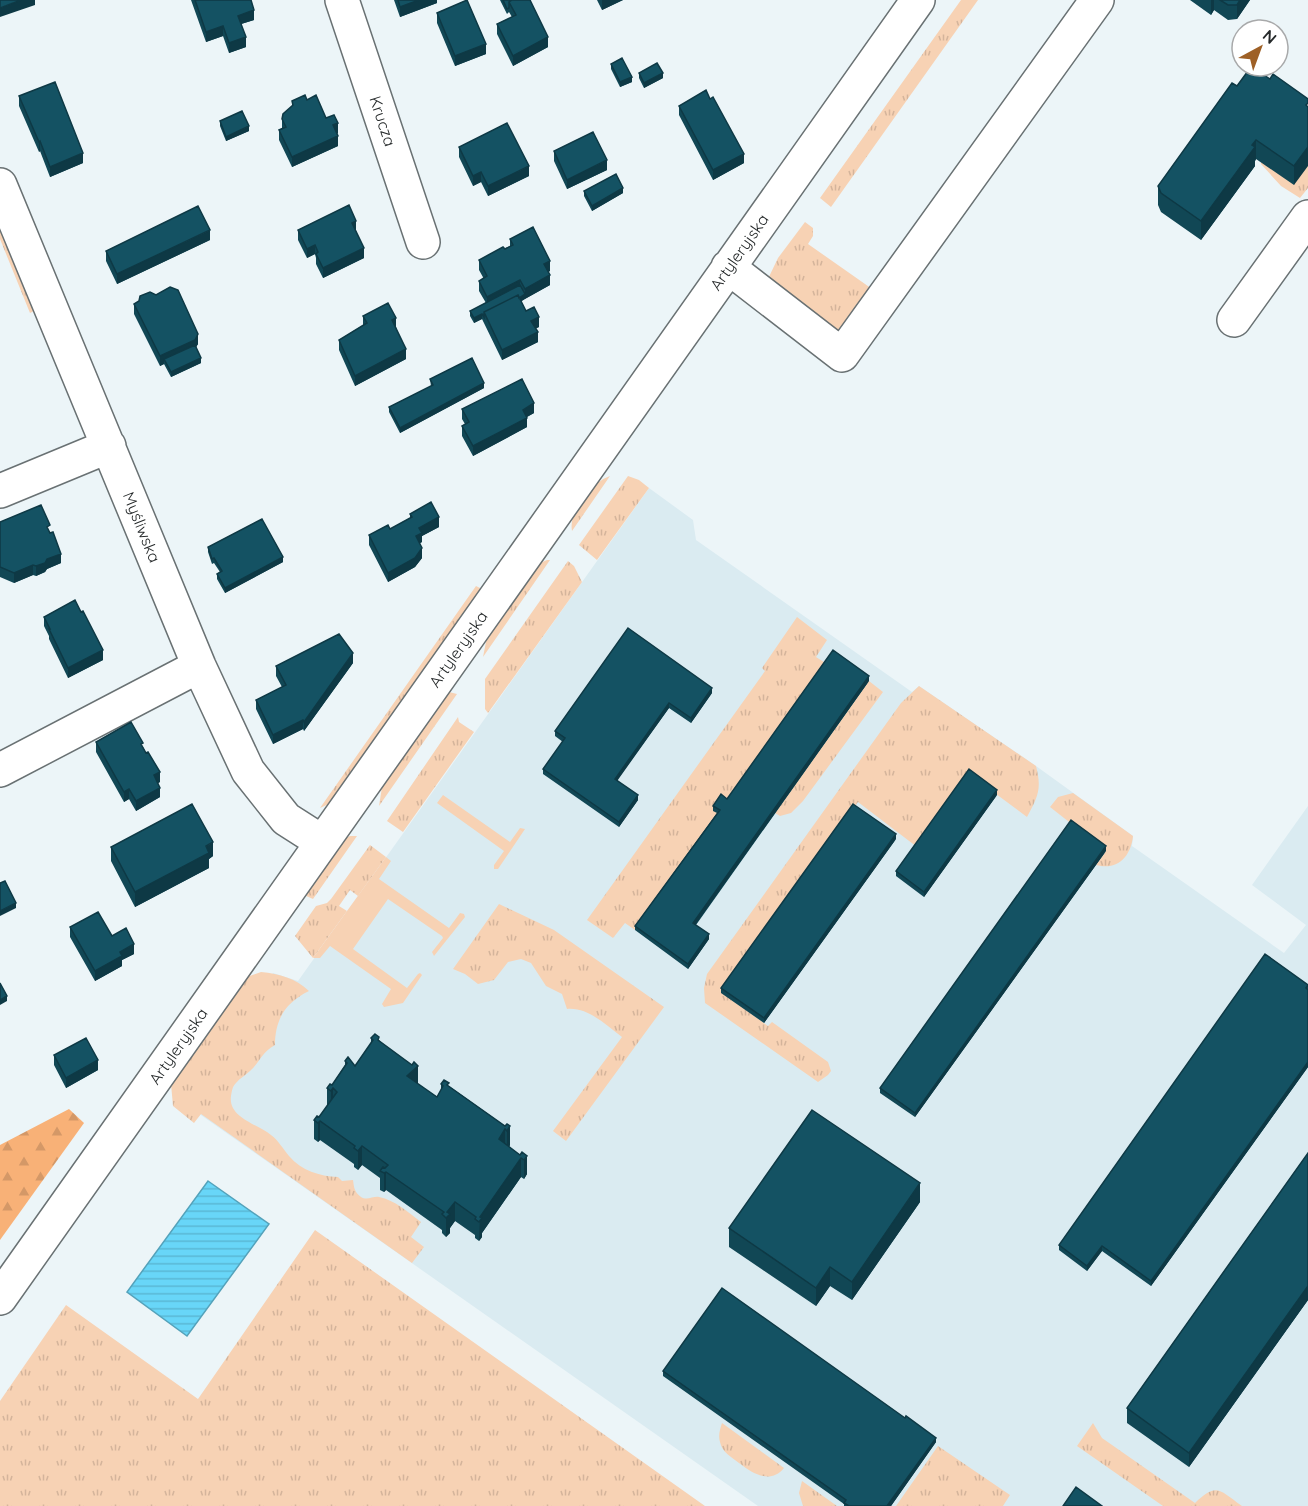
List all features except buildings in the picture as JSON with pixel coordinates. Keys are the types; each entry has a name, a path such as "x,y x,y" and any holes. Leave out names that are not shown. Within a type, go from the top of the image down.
{"street":[{"name":"Krucza","path":"342,0 423,242"},
{"name":"Artyleryjska","path":"0,1298 918,0"},
{"path":"728,267 842,356 1097,0"},
{"name":"Myśliwska","path":"0,184 199,666 248,771 286,819 322,842"},
{"path":"1234,320 1308,218"},
{"path":"0,491 109,446"},
{"path":"0,770 199,666"}],"shaded area":[{"path":"649,488 693,520 696,540 912,692 919,686 1036,766 1133,836 1132,846 1284,953 1306,925 1252,885 1308,806 1308,1506 758,1506 198,1113 194,1082 273,973 298,981"}],"green space":[{"path":"961,0 978,0 831,207 820,198"},
{"path":"1261,162 1308,166 1308,188 1300,198 1281,186"},
{"path":"0,218 37,305 30,313 0,239"},
{"path":"805,222 813,228 813,236 808,244 875,291 844,331 836,331 766,283 778,258"},
{"path":"610,476 572,531 574,515 583,498 596,484"},
{"path":"628,476 639,480 649,488 597,560 579,545"},
{"path":"550,560 483,657 487,637 538,564"},
{"path":"568,561 574,566 582,582 488,713 485,709 485,679"},
{"path":"476,586 480,588 479,596 331,803 320,808"},
{"path":"797,617 827,640 816,657 827,664 635,930 625,923 613,938 587,920 765,671 762,668"},
{"path":"869,681 883,692 803,801 791,813 780,816 775,813"},
{"path":"919,686 1036,766 1039,781 1038,792 1027,817 969,774 917,847 858,802 721,992 768,1026 772,1022 828,1062 831,1071 818,1082 705,1003 704,988 707,974 901,703"},
{"path":"449,692 457,694 379,806 383,781 445,694"},
{"path":"458,717 459,722 474,732 403,832 387,821"},
{"path":"1073,793 1133,836 1126,856 1117,864 1096,865 1106,851 1050,807 1058,797"},
{"path":"443,795 510,842 520,828 525,829 498,869 494,869 494,865 504,851 437,803"},
{"path":"350,836 357,836 313,899 304,895 342,840"},
{"path":"370,845 386,857 358,896 350,890 339,906 347,911 313,958 295,936 316,906 327,903 331,899"},
{"path":"386,857 391,861 379,879 449,928 460,913 465,917 434,956 432,952 443,938 442,936 388,899 353,949 407,988 418,974 422,975 403,1003 384,1007 382,1004 391,989 330,946 320,958 313,958"},
{"path":"499,904 554,930 664,1007 566,1141 553,1131 622,1037 589,1014 567,1009 562,994 546,986 531,963 521,959 508,962 494,980 478,984 465,974 453,969"},
{"path":"261,972 287,977 309,991 294,1000 283,1012 277,1027 275,1045 266,1051 254,1067 234,1086 231,1104 234,1110 245,1120 274,1137 289,1156 305,1169 338,1177 342,1181 353,1180 354,1187 361,1197 366,1199 379,1197 391,1201 421,1222 411,1237 424,1247 412,1263 201,1114 194,1123 173,1106 171,1084 247,977"},
{"path":"69,1109 84,1123 0,1240 0,1145"},
{"path":"315,1230 705,1506 0,1506 0,1401 66,1305 198,1399"},
{"path":"722,1423 784,1468 779,1473 767,1477 744,1467 727,1454 721,1446 719,1435"},
{"path":"1093,1423 1102,1438 1195,1503 1208,1492 1218,1491 1223,1492 1242,1506 1163,1506 1077,1446"},
{"path":"938,1446 1010,1495 1003,1506 896,1506"},
{"path":"802,1481 837,1506 803,1506 799,1493"}],"water":[{"path":"208,1181 269,1224 187,1336 127,1292"}]}
